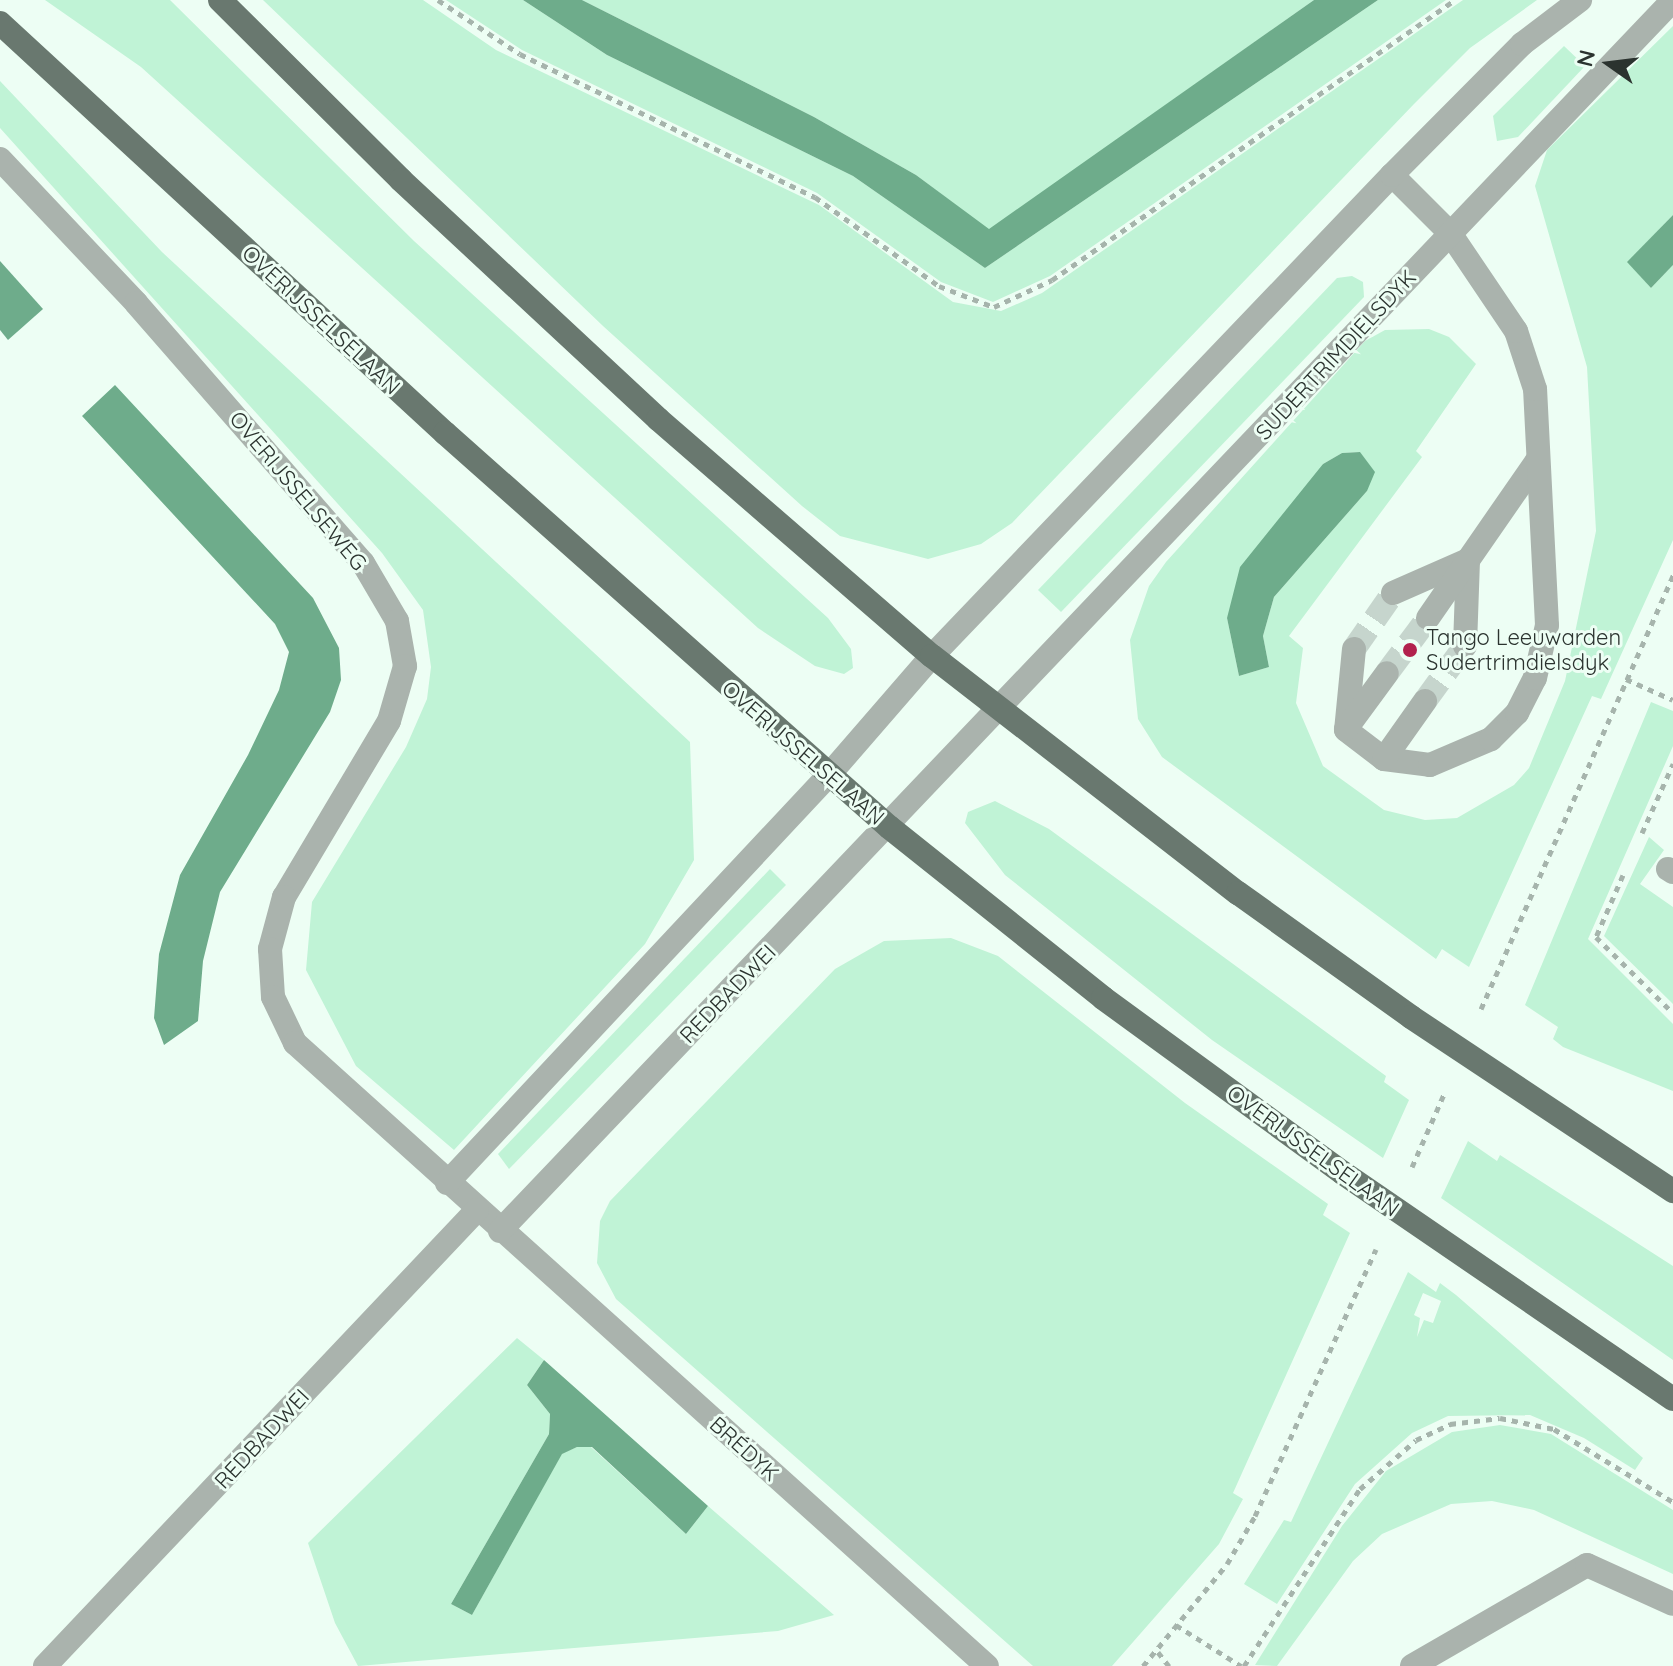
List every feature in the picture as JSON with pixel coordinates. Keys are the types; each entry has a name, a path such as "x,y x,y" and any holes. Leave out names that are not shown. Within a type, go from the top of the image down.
{"main road":[{"path":"220,0 401,180 658,419 932,656 1000,711 1411,1017 1673,1191"},
{"name":"OVERIJSSELSELAAN","path":"0,23 828,776 889,827 1103,998 1454,1253 1673,1399"}],"street":[{"path":"447,1183 828,776 932,656 1392,175 1522,44 1580,0"},
{"name":"SUDERTRIMDIELSDYK","path":"889,827 1673,0"},
{"name":"OVERIJSSELSEWEG","path":"0,159 136,303 363,563 397,621 405,666 389,721 284,897 270,949 273,997 295,1043 477,1210"},
{"path":"1346,730 1384,759 1430,765 1453,760 1491,739 1517,713 1535,678 1547,625 1535,389 1516,331 1450,233 1392,175"},
{"path":"1428,618 1538,459"},
{"path":"1393,593 1468,560"},
{"path":"1465,646 1468,560"},
{"path":"1346,730 1354,649"},
{"path":"1346,730 1387,673"},
{"path":"1384,759 1425,701"},
{"name":"REDBADWEI","path":"500,1231 889,827"},
{"name":"REDBADWEI","path":"45,1666 477,1210"},
{"name":"BRÉDYK","path":"477,1210 987,1666"},
{"path":"1412,1666 1587,1565 1673,1604"}],"path":[{"path":"438,0 520,54 815,197 939,286 994,307 1052,280 1455,0"},
{"path":"1475,1023 1673,575"},
{"path":"1626,679 1673,700"},
{"path":"1406,1182 1450,1081"},
{"path":"1143,1666 1158,1652 1176,1625 1227,1564 1255,1516 1380,1239"},
{"path":"1176,1625 1242,1666 1360,1489 1416,1440 1450,1424 1500,1418 1554,1429 1673,1502"},
{"path":"1158,1652 1169,1666"}],"shaded area":[{"path":"45,0 170,0 414,241 828,618 851,649 853,668 844,674 815,666 758,628 141,67"},
{"path":"263,0 423,0 496,50 819,205 953,302 1001,311 1042,293 1463,0 1537,0 1470,48 1012,523 981,544 928,559 840,536 802,506 603,326"},
{"path":"446,0 523,0 607,55 853,176 985,268 1378,0 1446,0 1050,276 993,302 941,282 817,193 522,50"},
{"path":"523,0 582,0 814,117 916,175 989,229 1314,0 1378,0 985,268 853,176 607,55"},
{"path":"582,0 1314,0 989,230 916,175 814,117"},
{"path":"1673,26 1673,215 1628,262 1651,288 1673,265 1673,540 1601,699 1592,696 1469,967 1442,949 1436,959 1162,757 1138,719 1130,640 1149,586 1166,562 1365,341 1385,330 1429,329 1449,337 1476,364 1416,451 1422,457 1289,636 1303,648 1296,703 1323,766 1384,810 1425,820 1457,818 1514,785 1529,768 1565,681 1596,531 1587,367 1535,186 1547,150","holes":["1360,452 1367,491 1274,597 1263,636 1269,667 1239,676 1227,618 1323,464 1342,453"]},
{"path":"1564,46 1585,66 1518,137 1497,141 1493,116"},
{"path":"0,81 162,252 690,742 694,860 645,944 454,1150 356,1066 306,970 312,902 406,747 427,699 431,667 423,610 382,553 0,128"},
{"path":"1673,215 1673,265 1651,288 1627,262"},
{"path":"0,261 43,309 8,340 0,330"},
{"path":"1352,276 1363,282 1364,297 1061,612 1038,590 1337,278"},
{"path":"115,385 313,598 339,648 341,680 330,712 220,892 203,961 198,1021 164,1045 154,1018 159,954 180,875 248,755 279,690 289,652 275,624 82,416"},
{"path":"1360,452 1375,472 1367,491 1274,597 1263,636 1269,667 1239,676 1227,618 1240,567 1323,464 1342,453"},
{"path":"1651,702 1673,711 1673,746 1588,939 1673,1024 1673,1091 1563,1047 1553,1039 1558,1027 1525,1005"},
{"path":"995,801 1049,829 1386,1076 1384,1082 1409,1100 1383,1158 1212,1040 1005,875 965,823 968,812"},
{"path":"1649,837 1664,850 1640,884 1673,907 1673,1004 1604,936"},
{"path":"770,869 786,885 509,1169 498,1154"},
{"path":"951,938 998,956 1185,1103 1328,1204 1323,1215 1350,1233 1233,1493 1243,1499 1219,1544 1112,1666 1033,1666 616,1299 597,1263 600,1221 610,1201 835,969 884,941"},
{"path":"1468,1141 1497,1161 1500,1155 1673,1266 1673,1360 1441,1198"},
{"path":"1408,1272 1436,1292 1440,1283 1456,1295 1643,1458 1635,1470 1584,1438 1530,1415 1448,1416 1412,1433 1355,1484 1277,1604 1244,1584 1284,1520 1291,1522","holes":["1423,1293 1441,1301 1433,1323 1424,1320 1417,1337 1420,1318 1414,1315"]},
{"path":"517,1338 544,1360 527,1385 550,1414 549,1434 451,1604 472,1615 562,1453 577,1447 591,1447 686,1534 708,1506 834,1615 778,1631 358,1666 335,1623 308,1543"},
{"path":"544,1360 708,1506 686,1534 592,1447 577,1447 562,1454 472,1615 451,1604 549,1434 550,1414 527,1385"},
{"path":"1500,1425 1551,1434 1673,1510 1673,1574 1534,1510 1492,1501 1451,1504 1382,1534 1353,1561 1277,1666 1255,1665 1342,1526 1386,1471 1452,1432"}],"tunnel":[{"path":"1354,649 1393,593"},
{"path":"1387,673 1428,618"},
{"path":"1425,701 1465,646"}],"place":[{"name":"Tango Leeuwarden Sudertrimdielsdyk","path":"1410,650"}]}
